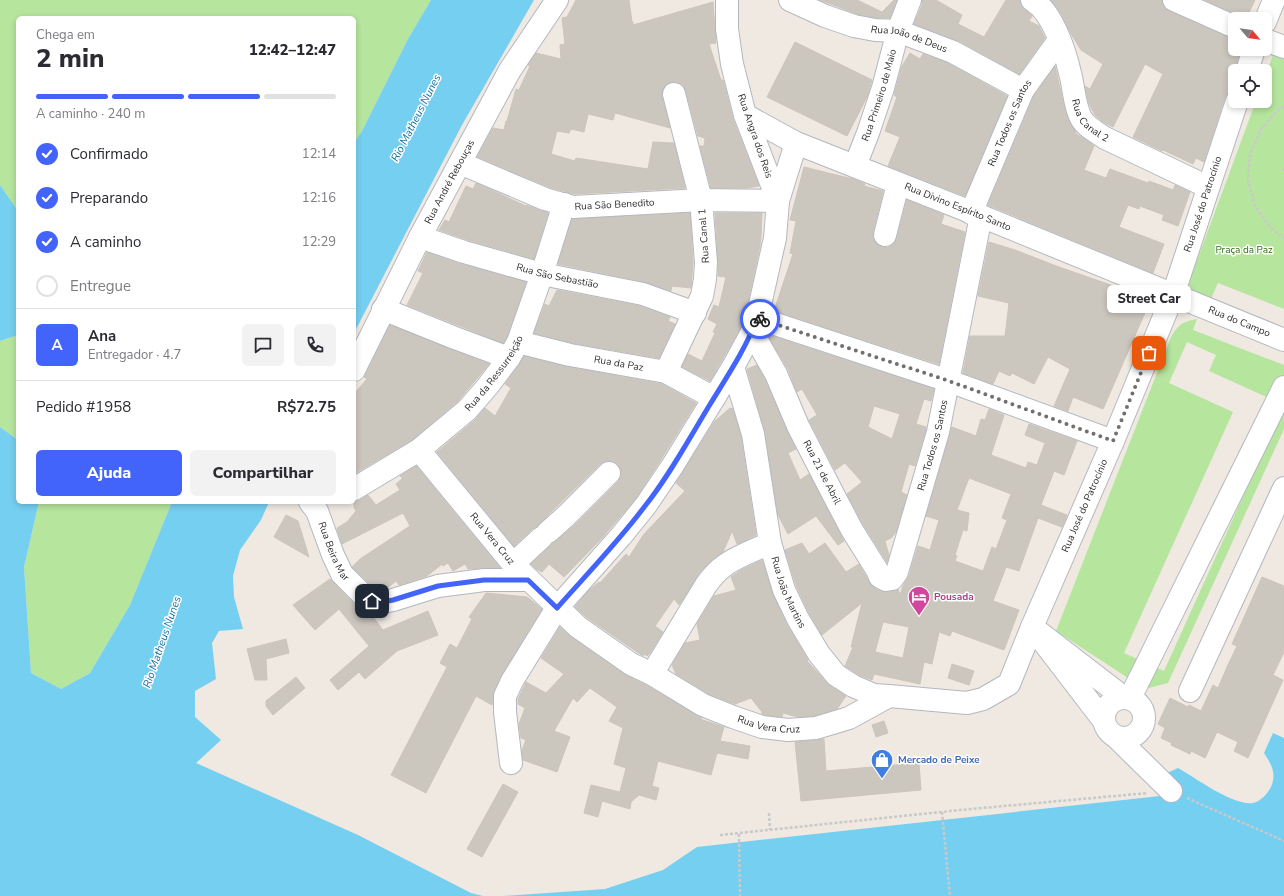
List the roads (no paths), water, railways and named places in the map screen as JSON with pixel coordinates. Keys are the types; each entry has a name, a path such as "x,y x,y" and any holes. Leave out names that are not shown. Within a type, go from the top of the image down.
{"street":[{"name":"Rua André Rebouças","path":"356,366 420,237 510,70 557,0"},
{"name":"Rua Angra dos Reis","path":"727,0 727,29 732,64 745,115 778,201"},
{"name":"Rua João de Deus","path":"790,0 825,16 854,26 875,30 898,31 953,52 1022,90"},
{"name":"Rua Primeiro de Maio","path":"855,166 883,88 898,31 910,0"},
{"name":"Rua Canal 2","path":"1032,0 1047,15 1059,40 1070,71 1078,109 1082,119 1090,129 1105,138 1208,187"},
{"path":"1174,0 1228,24"},
{"path":"1269,12 1274,0"},
{"name":"Rua Todos os Santos","path":"901,556 938,432 949,381 976,214 1022,90 1059,40"},
{"path":"1272,43 1284,47"},
{"name":"Rua Canal 1","path":"666,372 702,296 706,262 701,200 674,94"},
{"name":"Rua José do Patrocínio","path":"967,703 983,699 1008,684 1113,441 1173,295 1235,108"},
{"name":"Rua Divino Espírito Santo","path":"745,115 796,143 976,214 1173,295"},
{"name":"Rua Angra dos Reis","path":"511,763 504,712 505,696 512,681 557,608 621,536 646,505 673,465 733,367 755,325 775,238 778,201 796,143"},
{"name":"Rua São Benedito","path":"460,163 545,199 573,207 701,200 778,201"},
{"path":"885,235 898,184"},
{"name":"Rua da Ressurreição","path":"356,488 419,450 468,410 487,387 513,350 542,274 564,204"},
{"name":"Rua São Sebastião","path":"420,237 464,252 542,274 642,294 695,313"},
{"name":"Rua do Campo","path":"1173,295 1284,340"},
{"name":"Rua da Paz","path":"384,309 455,338 513,350 570,355 666,372 714,398"},
{"path":"755,325 949,381 1113,441"},
{"name":"Rua 21 de Abril","path":"755,325 798,426 852,530 878,570 880,577 886,580 892,578 897,572 901,556"},
{"name":"Rua João Martins","path":"733,367 753,434 770,544 784,590 798,619 819,654 836,675 853,686 874,696 967,703"},
{"path":"1127,697 1284,387"},
{"name":"Rua Vera Cruz","path":"419,450 513,564 578,627 631,664 652,674 703,705 762,727 788,730 816,728 849,718 889,696"},
{"path":"513,564 566,516 609,472"},
{"path":"1190,691 1284,488"},
{"name":"Rua Beira Mar","path":"320,505 333,555 342,574 364,596 372,601 383,602 393,600 438,586 484,580 528,580"},
{"path":"652,674 714,574 723,566 732,561 770,544"},
{"path":"1032,627 1141,706 1144,712 1143,725 1135,735 1129,738 1122,738 1110,729 1104,714 1110,702 1116,698 1127,697"},
{"path":"1032,627 1110,729 1171,791"}],"water":[{"name":"Rio Matheus Nunes","path":"431,0 534,0 462,125 356,329 356,140 362,131 408,39"},
{"path":"0,185 16,208 16,336 0,341"},
{"name":"Rio Matheus Nunes","path":"0,427 16,439 16,504 39,504 24,567 31,673 61,689 90,673 130,605 171,504 268,504 261,520 240,550 233,576 234,597 243,629 219,631 212,643 216,679 195,691 195,717 221,740 196,763 358,835 471,893 483,896 0,896"},
{"path":"1273,733 1284,738 1284,896 503,896 605,889 663,870 697,847 1169,795 1167,773 1178,768 1225,796 1245,803 1253,803 1261,799 1266,794 1273,782 1272,769 1264,753"}],"place":[{"name":"Street Car","path":"1149,353"},
{"name":"Pousada","path":"919,616"},
{"name":"Mercado de Peixe","path":"882,780"}],"park label":[{"name":"Praça da Paz","path":"1244,250"}]}
